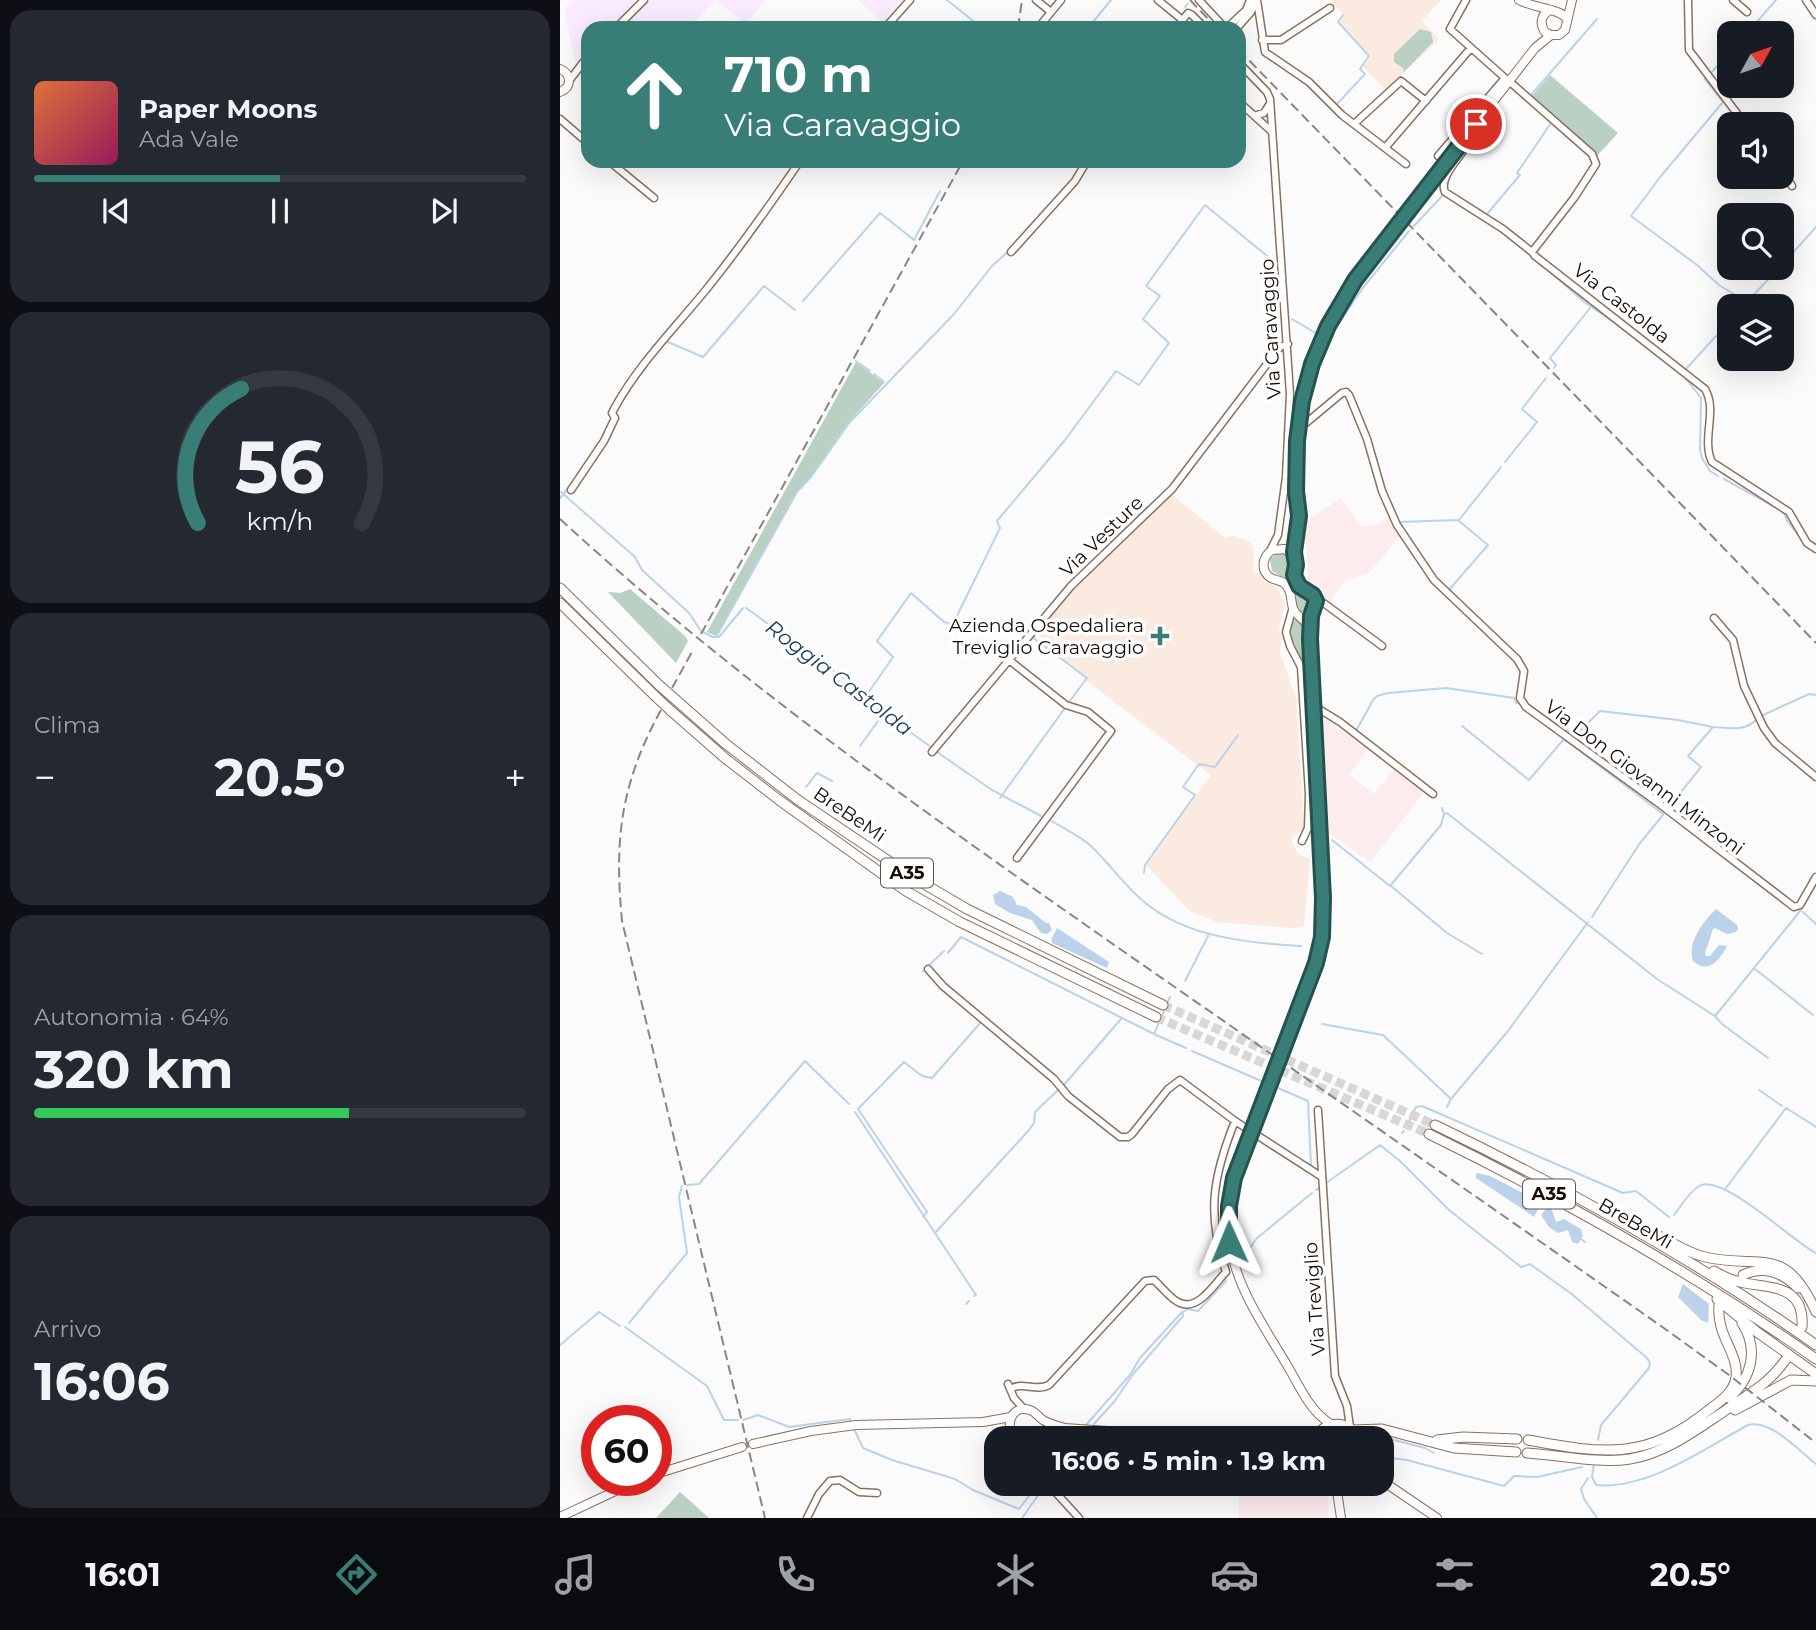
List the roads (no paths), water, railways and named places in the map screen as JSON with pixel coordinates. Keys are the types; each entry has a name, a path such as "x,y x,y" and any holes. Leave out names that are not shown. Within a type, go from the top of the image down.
{"highway":[{"name":"BreBeMi","path":"560,588 660,686 726,744 798,800 914,878 967,909 1163,1005"},
{"name":"BreBeMi","path":"560,603 655,696 726,759 906,891 960,922 1156,1017"},
{"name":"BreBeMi","path":"1816,1345 1630,1226 1522,1167 1432,1129 1665,1260 1816,1359"},
{"path":"1630,1226 1657,1234 1704,1257 1765,1262 1779,1266 1801,1284 1816,1313"},
{"path":"1654,1240 1670,1245 1725,1277 1774,1286 1787,1292 1800,1305 1802,1327"},
{"path":"1665,1260 1816,1374"},
{"path":"1743,1275 1765,1270 1784,1276 1799,1290 1816,1313"},
{"path":"1706,1413 1727,1396 1736,1378 1734,1359 1720,1326 1719,1305"},
{"path":"1528,1440 1600,1451 1632,1450 1664,1439 1738,1391 1751,1364 1752,1352 1749,1336 1734,1314"},
{"path":"1691,1433 1759,1389 1772,1378 1787,1358"},
{"path":"1527,1453 1621,1460 1658,1451 1785,1382 1802,1379 1816,1381"},
{"path":"1394,1432 1454,1448 1516,1452"},
{"path":"1432,1441 1463,1437 1517,1439"}],"main road":[{"path":"1519,0 1530,6 1562,12 1566,18"},
{"path":"1535,48 1544,16 1571,0"},
{"path":"1535,48 1551,35 1562,33 1571,0"},
{"path":"1530,6 1545,32 1551,35"},
{"name":"Via Caravaggio","path":"1314,597 1302,589 1294,578 1294,557 1299,530 1295,462 1298,424 1306,384 1320,344 1355,280 1535,48"},
{"path":"560,92 567,88 569,81 567,73 561,69"},
{"path":"1299,530 1292,544 1270,551 1264,560 1265,571 1271,578 1288,587 1293,607 1307,623 1310,639 1316,710 1322,937 1303,999 1243,1150 1232,1187 1228,1213 1229,1242 1236,1271 1247,1297 1313,1409 1341,1426"},
{"path":"1282,549 1294,557"},
{"path":"1310,639 1314,597"},
{"path":"1300,616 1313,611"},
{"path":"753,1444 811,1431 856,1425 983,1422 1024,1409 1059,1426"},
{"path":"1313,1409 1314,1426"},
{"path":"1012,1415 1013,1426"},
{"path":"1038,1426 1040,1419"},
{"path":"983,1422 992,1426"},
{"path":"672,1469 742,1447"},
{"path":"1394,1489 1437,1518"},
{"path":"560,1517 605,1496"},
{"path":"1338,1496 1341,1518"},
{"path":"1340,1506 1341,1496"}],"street":[{"path":"623,21 644,0"},
{"path":"891,21 910,0"},
{"path":"1036,0 1051,12"},
{"path":"1044,21 1061,0"},
{"path":"1158,0 1180,18"},
{"path":"1199,0 1219,21"},
{"path":"1232,21 1246,10 1250,0"},
{"path":"1246,19 1257,0"},
{"path":"1257,0 1265,52 1309,82 1354,124 1406,164"},
{"path":"1438,156 1505,78 1451,31 1449,26 1466,0"},
{"path":"1688,0 1689,50 1736,112"},
{"path":"1733,0 1747,12"},
{"path":"1806,0 1816,15"},
{"path":"1262,40 1281,40 1330,8"},
{"path":"1181,21 1189,13 1198,21"},
{"path":"1246,19 1254,18 1260,23"},
{"path":"1385,148 1469,48"},
{"path":"561,69 572,69 581,63"},
{"path":"569,81 581,65"},
{"path":"1246,70 1267,92 1270,103 1266,111 1254,115"},
{"path":"1354,124 1401,81 1426,101"},
{"path":"1460,146 1463,151 1444,181 1443,190 1503,229 1532,252 1574,198 1596,164 1592,154 1509,81"},
{"name":"Via Caravaggio","path":"1270,103 1290,394 1289,447 1278,535 1270,551"},
{"path":"1246,108 1272,132"},
{"path":"1254,115 1271,122"},
{"path":"560,119 581,137"},
{"path":"1262,122 1271,122"},
{"path":"618,168 654,198"},
{"path":"571,490 604,441 613,416 647,358 733,255 795,168"},
{"path":"1011,252 1075,181 1083,168"},
{"name":"Via Castolda","path":"1532,252 1705,389 1709,398 1707,443 1712,462 1788,512 1807,544 1816,549"},
{"name":"Via Vesture","path":"932,752 1071,586 1172,489 1280,347 1288,344"},
{"name":"Via Don Giovanni Minzoni","path":"1298,424 1306,424 1342,393 1349,395 1367,439 1382,491 1397,525 1434,580 1521,664 1524,676 1520,694 1526,707 1794,907 1800,905 1816,877"},
{"name":"Via Caravaggio","path":"1278,535 1282,549"},
{"name":"Via Caravaggio","path":"1314,597 1382,646"},
{"path":"1313,611 1328,606"},
{"path":"1293,607 1287,623 1287,636 1301,667 1309,804 1308,828 1302,841"},
{"path":"1287,623 1300,616"},
{"path":"1714,618 1732,640 1744,686 1764,728 1775,743 1816,777"},
{"path":"1009,660 1066,705 1088,712 1111,732 1017,858"},
{"path":"1316,710 1333,718 1433,794"},
{"path":"928,969 943,986 1054,1079 1068,1096 1119,1137 1132,1134 1168,1089 1180,1080 1235,1121 1322,1179"},
{"path":"1318,1110 1322,1179"},
{"path":"1024,1409 1009,1387 1019,1385 1041,1388 1049,1385 1145,1281 1154,1280 1181,1304 1190,1304 1204,1297 1226,1272 1215,1231 1213,1194 1219,1163 1235,1121"},
{"name":"Via Treviglio","path":"1322,1179 1335,1376 1351,1426"},
{"path":"1012,1415 1014,1398"},
{"path":"1334,1424 1346,1413"},
{"path":"807,1518 819,1494 830,1481 840,1480 859,1492 877,1493"},
{"path":"1056,1496 1079,1518"}],"water":[{"path":"1000,891 1013,897 1017,905 1026,907 1049,923 1052,930 1047,934 1041,933 1032,920 1010,913 995,904 993,895"},
{"path":"1716,909 1737,925 1738,929 1727,934 1713,929 1706,956 1710,956 1719,945 1727,946 1717,961 1704,967 1693,961 1692,947 1701,926"},
{"path":"1057,928 1109,962 1107,968 1052,943"},
{"path":"1478,1173 1490,1176 1538,1201 1540,1205 1534,1217 1476,1178"},
{"path":"1548,1207 1552,1210 1556,1222 1564,1219 1581,1229 1583,1236 1578,1244 1572,1242 1568,1230 1558,1233 1549,1227 1541,1215"},
{"path":"1683,1284 1709,1304 1708,1323 1701,1320 1678,1297"}],"waterway":[{"path":"947,0 973,21"},
{"path":"1094,21 1111,0"},
{"path":"1758,21 1776,0"},
{"path":"1185,7 1188,3"},
{"path":"1337,104 1365,74 1360,69 1369,56 1338,22 1343,15"},
{"path":"1531,95 1597,19"},
{"path":"1711,73 1717,66"},
{"path":"1705,79 1723,102 1631,216 1734,294"},
{"path":"1487,214 1520,175 1517,173 1551,123"},
{"path":"803,301 880,213 914,240 940,191"},
{"path":"1414,226 1443,195 1457,203"},
{"path":"727,257 772,197"},
{"path":"864,699 893,657 877,641 911,593 944,622 953,624 1000,528 997,521 1065,440 1116,371 1139,385 1169,343 1143,319 1160,296 1146,286 1205,205 1272,260 1273,258"},
{"path":"1794,252 1816,227"},
{"path":"1331,335 1362,289 1409,231"},
{"path":"1522,247 1583,301 1621,327"},
{"path":"851,421 954,314 992,266 1010,250"},
{"path":"1754,294 1768,280"},
{"path":"668,342 703,357 764,286 795,310"},
{"path":"1554,368 1556,365 1550,358 1590,308"},
{"path":"1292,319 1319,335"},
{"path":"1685,370 1717,335"},
{"path":"856,361 870,371"},
{"path":"874,374 884,382"},
{"path":"1683,375 1701,398 1700,450 1710,471 1718,476"},
{"path":"1505,462 1537,422 1522,409 1546,378"},
{"path":"716,637 797,492 811,477 850,422"},
{"path":"1399,522 1459,520 1501,467"},
{"path":"1724,479 1784,512 1787,521 1803,541"},
{"path":"560,498 569,487"},
{"path":"561,492 635,557 642,570 689,613 701,631 719,637 743,608"},
{"path":"1076,577 1147,507"},
{"path":"1448,591 1488,545 1459,521"},
{"name":"Roggia Castolda","path":"746,608 855,686 864,699 931,747"},
{"path":"1032,637 1087,678 1069,702"},
{"path":"1356,731 1373,700 1388,693 1446,688 1514,698 1516,703 1519,703"},
{"path":"1761,716 1809,694 1816,695"},
{"path":"1527,704 1575,736 1600,711 1713,727"},
{"path":"1000,798 1065,708"},
{"path":"860,746 883,714"},
{"path":"1668,808 1701,767 1688,756 1713,727 1742,728 1757,719"},
{"path":"1462,726 1529,780 1564,739 1663,814"},
{"path":"1144,873 1145,865 1195,795 1183,787 1199,764 1215,767 1238,735"},
{"name":"Roggia Castolda","path":"937,752 992,790 1043,817"},
{"path":"806,787 817,773 832,781"},
{"path":"1332,840 1390,886 1441,825 1444,814 1442,808"},
{"path":"1444,814 1447,813 1657,979 1715,1016 1768,1058"},
{"path":"1592,917 1640,843 1663,815"},
{"name":"Roggia Castolda","path":"1050,820 1087,842 1143,901 1178,923 1238,940 1301,946"},
{"path":"1716,1015 1801,910 1816,884"},
{"path":"1391,886 1447,933 1482,954"},
{"path":"1803,912 1816,924"},
{"path":"1447,1107 1508,1031 1588,922"},
{"path":"1185,981 1209,934"},
{"path":"948,953 961,937 1186,1048"},
{"path":"923,971 944,951"},
{"path":"1755,969 1813,1015"},
{"path":"928,974 935,981"},
{"name":"BreBeMi","path":"1154,1034 1170,997"},
{"path":"1063,1086 1121,1019"},
{"path":"923,1217 927,1212 858,1109 904,1062 922,1076 932,1078 981,1022"},
{"path":"1322,1024 1383,1035 1450,1098"},
{"path":"1192,1051 1266,1083"},
{"path":"687,1185 699,1184 805,1061 849,1104"},
{"path":"1271,1085 1308,1101 1311,1166"},
{"path":"936,1232 1029,1130 1034,1123 1035,1112 1060,1088"},
{"path":"1759,1090 1782,1106"},
{"path":"1406,1128 1416,1107 1422,1106 1623,1193 1636,1191 1669,1217"},
{"path":"1726,1188 1786,1108 1816,1127"},
{"path":"855,1112 976,1295 974,1296"},
{"path":"1326,1183 1380,1145 1449,1210 1521,1267 1530,1264 1573,1295 1647,1358 1649,1368 1601,1425 1598,1440"},
{"path":"1674,1215 1695,1189 1710,1184 1740,1198 1816,1253"},
{"path":"629,1323 687,1253 679,1197 682,1186"},
{"path":"1246,1253 1257,1238 1312,1193"},
{"path":"1581,1239 1585,1242"},
{"path":"1094,1424 1183,1316 1183,1312 1188,1309 1198,1311 1226,1281"},
{"path":"966,1304 969,1301"},
{"path":"560,1345 599,1312 620,1326"},
{"path":"1086,1425 1130,1375 1140,1358 1182,1312"},
{"path":"625,1327 707,1386 724,1420 738,1420"},
{"path":"743,1420 758,1415 789,1427 850,1421"},
{"path":"1594,1463 1592,1477 1596,1485 1635,1481 1675,1466 1748,1425 1757,1424 1784,1437 1816,1464"},
{"path":"854,1429 863,1448 892,1460 955,1479 984,1495"},
{"path":"1394,1440 1434,1453"},
{"path":"1394,1458 1504,1486 1514,1476 1537,1477 1582,1467"},
{"path":"1588,1478 1581,1489 1584,1499 1597,1518"},
{"path":"988,1496 1019,1509 1029,1496"},
{"path":"1022,1518 1038,1496"}],"tunnel":[{"path":"1163,1005 1435,1125"},
{"path":"1156,1017 1429,1134"}],"railway":[{"path":"1019,21 1022,0"},
{"path":"1190,0 1210,21"},
{"path":"1246,57 1816,643"},
{"path":"701,634 959,168"},
{"path":"560,519 694,635 904,796 1661,1326 1816,1443"},
{"path":"672,688 692,652"},
{"path":"661,710 637,762 624,812 619,863 622,921 765,1518"}],"place":[{"name":"Azienda Ospedaliera Treviglio Caravaggio","path":"1160,636"}]}
